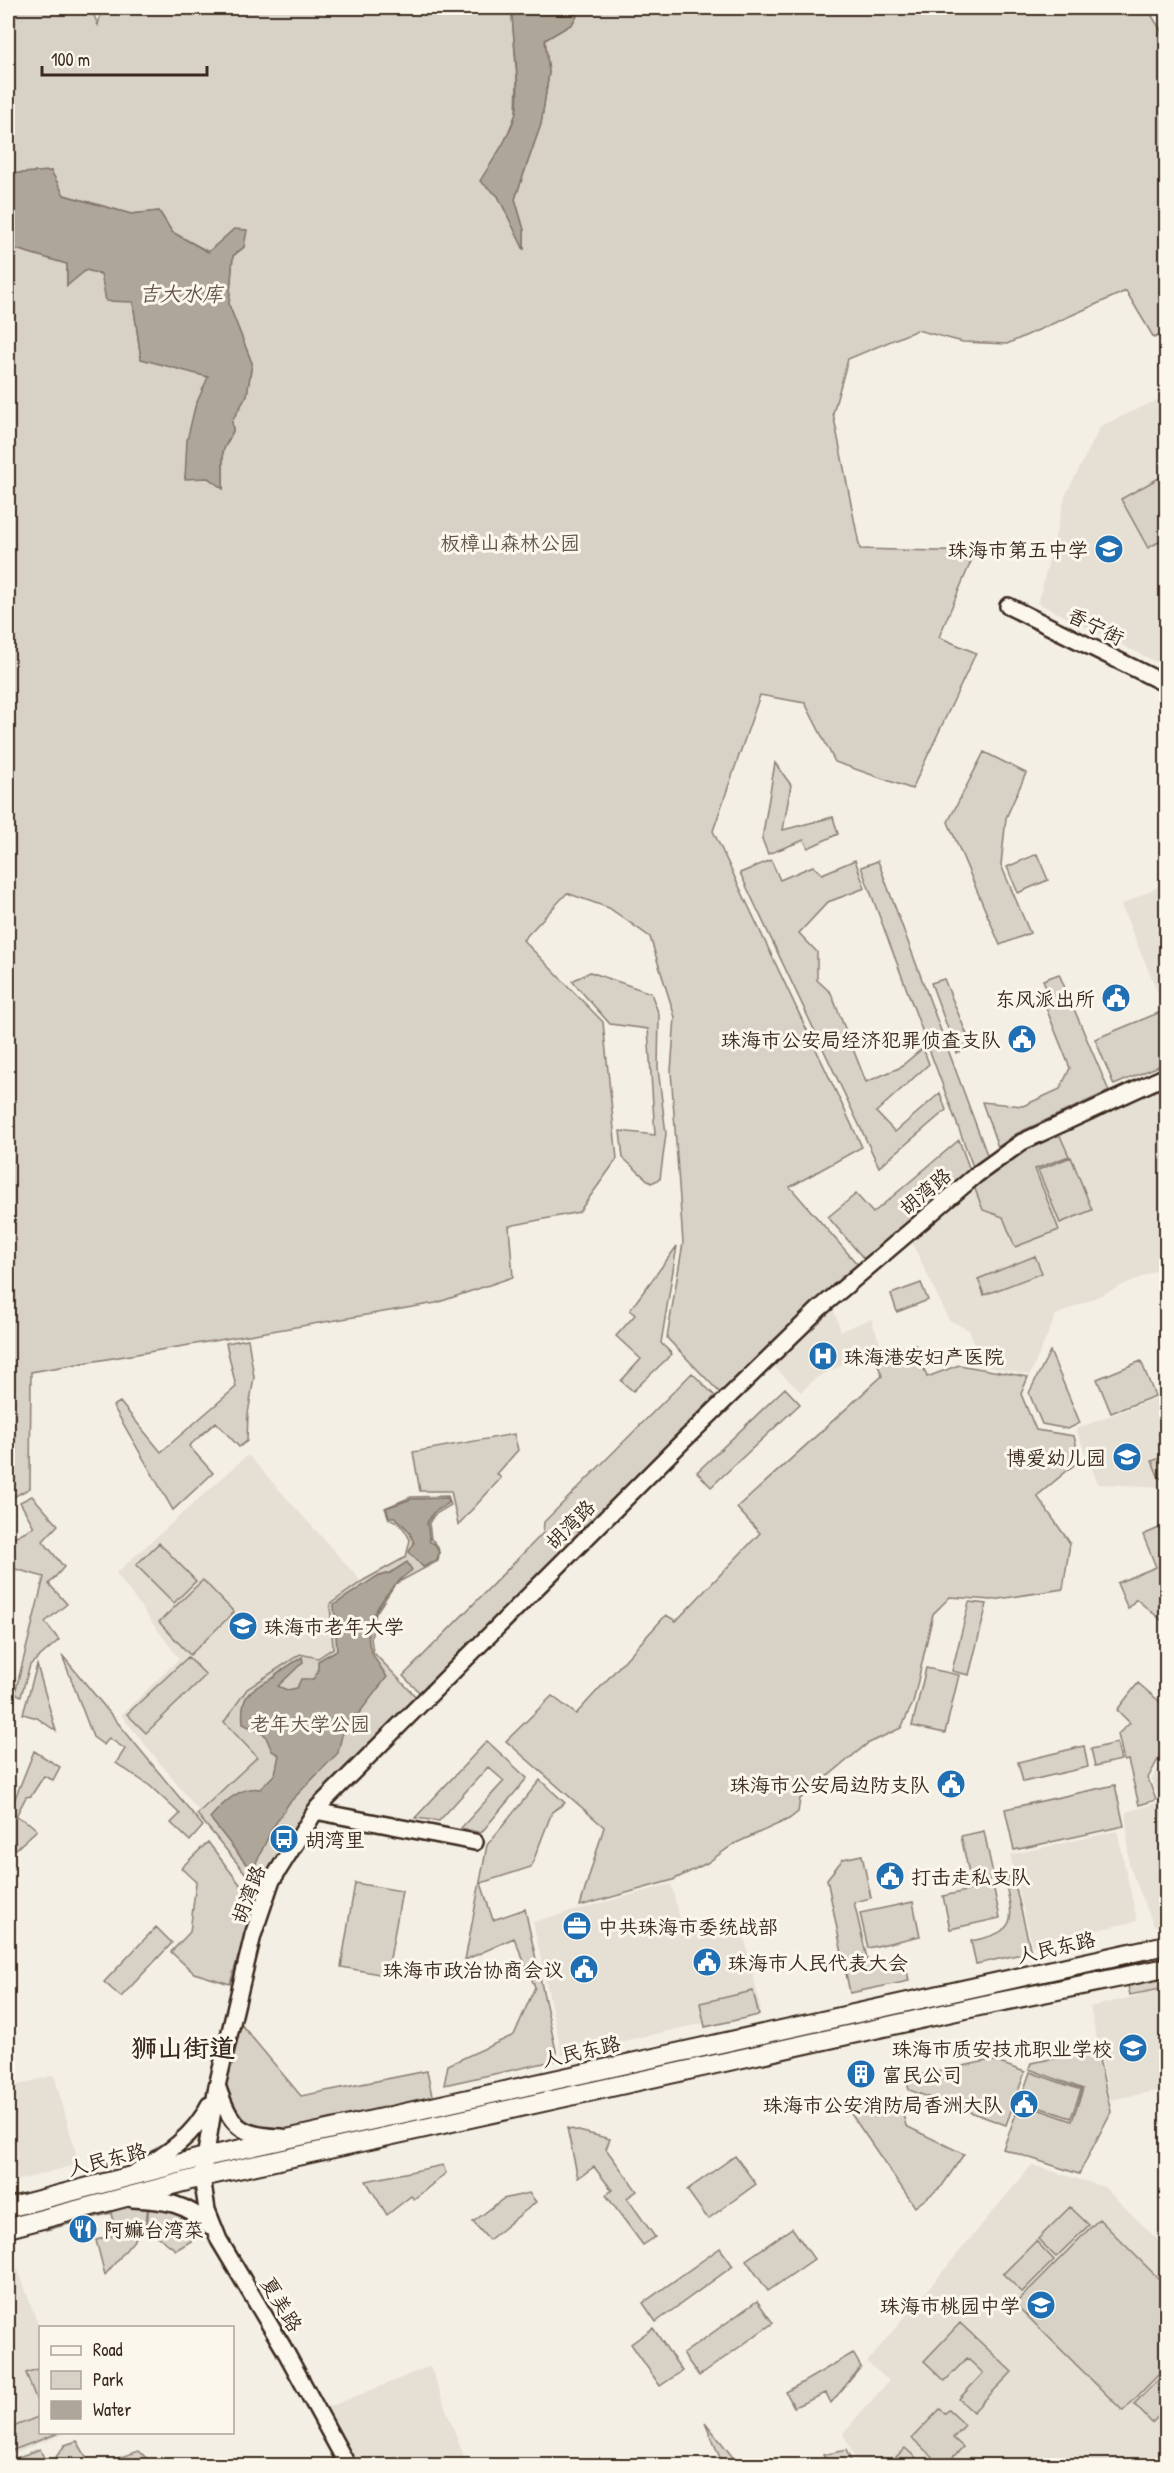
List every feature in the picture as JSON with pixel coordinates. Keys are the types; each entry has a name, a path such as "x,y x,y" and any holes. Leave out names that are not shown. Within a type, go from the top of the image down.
{"main road":[{"name":"人民东路","path":"8,2208 204,2157 1167,1945"},
{"path":"8,2228 202,2177 984,2005 1167,1968"}],"street":[{"name":"香宁街","path":"1008,606 1167,684"},
{"name":"胡湾路","path":"204,2157 217,2086 254,1935 270,1882 315,1811 681,1443 819,1309 976,1175 1022,1142 1167,1076"},
{"path":"315,1811 475,1842"},
{"path":"217,2086 226,2112 238,2128 255,2135 286,2137 311,2135"},
{"path":"124,2178 159,2157 192,2131 203,2115 217,2086"},
{"name":"夏美路","path":"204,2157 202,2177 207,2210 219,2240 283,2347 348,2466"},
{"path":"120,2199 150,2200 187,2208 201,2217 219,2240"}],"shaded area":[{"name":"珠海市第五中学","path":"1166,396 1166,667 1038,603 1066,494 1101,426"},
{"path":"1166,869 1166,1012 1121,905 1158,887"},
{"path":"1166,1082 1166,1266 1056,1315 1030,1375 984,1366 969,1330 949,1320 909,1236 1025,1146"},
{"name":"珠海港安妇产医院","path":"833,1309 841,1331 871,1319 882,1349 817,1377 801,1392 771,1364"},
{"name":"博爱幼儿园","path":"1166,1394 1166,1487 1098,1484 1076,1429"},
{"name":"珠海市老年大学","path":"248,1455 362,1582 330,1604 333,1648 318,1657 300,1653 247,1688 223,1722 255,1757 199,1811 121,1715 179,1659 116,1573"},
{"path":"1163,1759 1166,1760 1166,1923 1154,1926 1129,1865 1126,1812 1160,1802 1152,1779"},
{"path":"1117,1831 1137,1921 1032,1945 1010,1855"},
{"path":"671,1884 683,1931 740,1918 761,2010 562,2055 533,1922"},
{"name":"珠海市质安技术职业学校","path":"1166,1981 1166,2089 1110,2100 1090,2007 1137,1996"},
{"path":"54,2075 79,2164 8,2183 8,2088"},
{"name":"珠海市桃园中学","path":"1032,2165 1104,2187 1166,2248 1166,2465 858,2465 843,2433 889,2381 867,2362"},
{"path":"8,2242 39,2327 39,2434 64,2434 8,2455"},
{"path":"430,2366 467,2465 349,2465 320,2411"}],"green space":[{"name":"板樟山森林公园","path":"8,8 91,8 98,25 102,8 504,8 512,14 517,79 516,114 506,138 498,196 524,248 524,230 515,199 541,124 549,73 545,40 572,24 577,16 569,8 1147,8 1166,38 1166,332 1154,338 1126,291 1007,344 963,342 917,330 848,359 833,413 860,549 975,552 939,637 976,653 912,789 835,762 805,703 760,695 713,831 862,1147 790,1187 859,1266 722,1395 667,1338 683,1243 671,1071 675,1017 650,937 609,908 567,893 523,940 603,1022 617,1159 579,1212 509,1226 513,1277 436,1303 31,1372 30,1488 8,1500 8,249 16,249 67,264 67,285 86,270 101,274 133,302 141,359 209,377 195,407 185,478 208,478 223,488 223,451 233,431 232,421 247,395 252,363 229,305 233,256 244,247 234,229 209,252 172,232 159,211 131,214 64,195 51,171 8,174"},
{"path":"1166,474 1166,538 1148,548 1121,499"},
{"path":"984,752 1026,773 1006,818 1001,865 1030,933 1000,945 948,822"},
{"path":"775,763 791,785 783,830 833,817 838,834 808,848 804,840 768,854 762,839"},
{"path":"1037,854 1048,880 1018,893 1007,867"},
{"path":"771,860 780,880 813,866 822,874 855,860 865,888 828,902 799,933 817,952 817,980 831,993 866,1082 899,1068 923,1048 929,1064 876,1112 895,1132 940,1093 946,1110 879,1167 740,873"},
{"path":"878,861 989,1160 975,1172 861,867"},
{"path":"590,972 651,993 659,1015 658,1068 666,1134 660,1179 651,1183 623,1158 620,1131 655,1135 648,1029 610,1024 572,981"},
{"path":"1059,974 1109,1091 1016,1134 998,1147 982,1102 1023,1106 1060,1089 1070,1068 1042,998 1049,995 1043,980"},
{"path":"944,979 972,1047 957,1053 931,983"},
{"path":"1163,1011 1166,1021 1166,1063 1114,1085 1095,1039"},
{"path":"1057,1129 1069,1156 1035,1169 1059,1230 1015,1247 1003,1217 983,1210 972,1181"},
{"path":"959,1140 970,1170 864,1259 828,1217 856,1194 873,1213"},
{"path":"1071,1157 1092,1210 1060,1223 1038,1170"},
{"path":"677,1246 661,1343 672,1354 633,1391 621,1381 641,1359 616,1336 635,1315 630,1310"},
{"path":"1035,1256 1042,1273 984,1295 978,1279"},
{"path":"921,1283 928,1300 897,1312 891,1294"},
{"path":"248,1339 254,1377 248,1414 247,1441 239,1447 216,1422 189,1446 213,1473 173,1510 113,1406 120,1402 161,1452 236,1387 226,1343"},
{"path":"915,1344 927,1377 959,1365 1028,1377 1021,1394 1036,1430 1074,1436 1080,1460 1037,1496 1070,1543 1063,1589 992,1600 950,1597 933,1614 913,1703 901,1728 867,1744 800,1799 798,1812 789,1819 734,1844 707,1863 673,1880 580,1906 604,1827 506,1741 552,1696 576,1714 666,1615 676,1621 760,1533 737,1508 882,1376 876,1359"},
{"path":"1050,1351 1080,1423 1068,1429 1042,1424 1029,1393"},
{"path":"1141,1361 1155,1396 1111,1413 1097,1379"},
{"path":"692,1373 715,1396 421,1694 403,1676 543,1533 544,1522"},
{"path":"785,1388 800,1404 711,1487 697,1472"},
{"path":"514,1434 518,1450 497,1474 501,1478 458,1525 451,1491 420,1491 413,1452"},
{"path":"1166,1456 1166,1478 1159,1478 1152,1461"},
{"path":"32,1496 58,1525 43,1541 64,1567 49,1584 67,1604 45,1622 59,1640 30,1665 21,1696 15,1693 44,1577 8,1567 8,1540 34,1527 20,1502"},
{"name":"老年大学公园","path":"448,1496 451,1505 434,1515 429,1523 431,1539 438,1548 438,1561 395,1584 376,1613 371,1638 373,1652 420,1701 317,1806 264,1896 197,1814 257,1757 224,1722 247,1689 300,1654 318,1658 333,1648 330,1604 364,1580 406,1557 410,1540 402,1527 389,1519 385,1508 411,1497"},
{"path":"1166,1525 1166,1624 1136,1599 1128,1609 1117,1583 1156,1567 1143,1535"},
{"path":"159,1543 196,1581 174,1603 136,1565"},
{"path":"203,1580 234,1612 190,1655 159,1622"},
{"path":"969,1602 987,1604 969,1675 952,1671"},
{"path":"62,1655 203,1826 190,1841 171,1823 180,1814 150,1786 116,1763 125,1749 109,1738 104,1745 93,1737"},
{"path":"188,1657 206,1675 146,1733 127,1714"},
{"path":"37,1665 56,1731 37,1718 23,1714"},
{"path":"926,1668 959,1675 945,1733 912,1726"},
{"path":"1138,1683 1166,1707 1166,1755 1161,1754 1148,1778 1156,1800 1139,1805 1128,1760 1124,1761 1118,1734 1130,1723 1117,1710"},
{"path":"487,1741 527,1778 481,1833 461,1828 504,1781 488,1767 439,1821 415,1818"},
{"path":"1117,1743 1121,1760 1095,1766 1091,1749"},
{"path":"1084,1746 1088,1767 1023,1782 1018,1762"},
{"path":"34,1751 60,1767 53,1780 44,1776 31,1796 26,1797 16,1816 37,1830 16,1849 8,1832 8,1811 10,1811"},
{"path":"540,1780 565,1803 552,1812 531,1867 481,1883 493,1920 525,1909 558,2060 444,2085 448,2065 514,2035 535,1987 514,1938 465,1960 487,1845"},
{"path":"1115,1785 1124,1826 1014,1850 1005,1809"},
{"path":"984,1831 994,1879 971,1883 961,1836"},
{"path":"208,1842 254,1903 230,1984 194,1973 171,1952 190,1932 196,1882 181,1868"},
{"path":"862,1855 871,1898 854,1902 868,1963 904,1955 909,1981 850,1993 827,1879 843,1859"},
{"path":"1013,1876 1031,1952 976,1964 971,1941 998,1933 1009,1922 1010,1904 1004,1878"},
{"path":"355,1883 402,1891 388,1970 379,1974 341,1967"},
{"path":"993,1885 1000,1918 950,1929 943,1896"},
{"path":"913,1902 920,1936 868,1948 860,1913"},
{"path":"156,1927 172,1943 121,1997 104,1982"},
{"path":"1166,1970 1166,1988 1130,1995 1126,1978"},
{"path":"753,1991 759,2015 705,2027 700,2003"},
{"path":"240,2023 301,2096 427,2071 433,2101 311,2129 255,2128 230,2109 224,2084"},
{"path":"1097,2050 1111,2112 1079,2174 1003,2149 1020,2103 1072,2121 1083,2089 1029,2069 1031,2063"},
{"path":"991,2060 1025,2072 1006,2125 909,2090 906,2078"},
{"path":"1030,2072 1081,2090 1071,2118 1020,2101"},
{"path":"899,2097 906,2126 964,2154 942,2186 915,2207 847,2108"},
{"path":"567,2128 610,2139 606,2149 637,2191 627,2198 655,2237 643,2245 606,2195 612,2190 594,2167 578,2178"},
{"path":"735,2156 756,2184 708,2219 687,2190"},
{"path":"443,2165 446,2173 414,2199 411,2196 387,2215 366,2181"},
{"path":"529,2193 536,2202 489,2240 473,2222 503,2199"},
{"path":"118,2202 148,2204 146,2226 105,2275 96,2240 116,2235 111,2213 46,2230 43,2221"},
{"path":"149,2202 182,2210 208,2231 176,2250 147,2228"},
{"path":"1070,2207 1089,2225 1056,2257 1038,2239"},
{"path":"1099,2219 1166,2286 1166,2367 1123,2411 1015,2304"},
{"path":"792,2228 814,2259 768,2291 746,2260"},
{"path":"1036,2241 1054,2260 1022,2292 1003,2274"},
{"path":"720,2248 733,2266 656,2322 643,2303"},
{"path":"757,2301 773,2323 699,2376 683,2354"},
{"path":"960,2323 1012,2372 973,2412 959,2399 983,2373 967,2358 945,2381 924,2361"},
{"path":"653,2328 682,2371 660,2386 631,2344"},
{"path":"853,2353 861,2367 831,2403 826,2393 794,2407 786,2392"},
{"path":"39,2368 39,2406 26,2373"},
{"path":"1166,2372 1166,2408 1152,2423 1134,2404"},
{"path":"940,2409 945,2413 949,2410 965,2425 953,2438 963,2447 945,2465 941,2465 912,2438"},
{"path":"39,2416 39,2434 56,2434 8,2452 8,2429"},
{"path":"705,2422 739,2465 723,2465"},
{"path":"77,2441 91,2465 50,2465 65,2445"},
{"path":"905,2448 924,2465 888,2465"},
{"path":"40,2449 47,2465 8,2465 8,2461"},
{"path":"846,2450 853,2465 829,2465 823,2455"},
{"path":"139,2451 154,2465 96,2465"},
{"path":"1166,2453 1166,2465 1141,2465"}],"water":[{"path":"504,8 569,8 577,16 572,24 545,40 549,73 541,124 515,199 524,230 524,250 498,196 480,181 508,133 517,107 512,15"},
{"name":"吉大水库","path":"51,171 64,195 131,214 159,211 172,232 208,252 234,229 247,230 244,247 233,256 229,305 252,363 247,395 232,421 233,431 223,451 223,489 208,478 185,479 187,440 195,407 208,377 141,359 133,302 106,301 101,274 86,270 67,286 67,264 16,249 8,249 8,174"},
{"path":"448,1498 449,1503 433,1513 427,1523 430,1542 435,1544 439,1553 437,1560 423,1567 409,1552 414,1543 409,1531 395,1517 389,1517 386,1508 411,1499"},
{"path":"407,1562 412,1570 394,1586 378,1606 369,1630 372,1653 387,1677 342,1735 338,1753 289,1803 272,1829 254,1867 246,1864 210,1818 232,1797 246,1790 260,1789 275,1774 279,1755 272,1751 265,1735 243,1724 245,1699 253,1690 302,1657 303,1662 278,1686 287,1690 297,1688 301,1679 313,1679 318,1672 318,1661 337,1650 334,1605 376,1577 390,1573"}],"place":[{"name":"珠海市第五中学","path":"1109,549"},
{"name":"东风派出所","path":"1116,998"},
{"name":"珠海市公安局经济犯罪侦查支队","path":"1022,1039"},
{"name":"珠海港安妇产医院","path":"823,1356"},
{"name":"博爱幼儿园","path":"1127,1457"},
{"name":"珠海市老年大学","path":"243,1626"},
{"name":"珠海市公安局边防支队","path":"951,1784"},
{"name":"胡湾里","path":"284,1839"},
{"name":"打击走私支队","path":"890,1876"},
{"name":"中共珠海市委统战部","path":"577,1926"},
{"name":"珠海市人民代表大会","path":"707,1962"},
{"name":"珠海市政治协商会议","path":"584,1969"},
{"name":"珠海市质安技术职业学校","path":"1133,2048"},
{"name":"富民公司","path":"861,2074"},
{"name":"珠海市公安消防局香洲大队","path":"1024,2104"},
{"name":"阿嫲台湾菜","path":"83,2229"},
{"name":"珠海市桃园中学","path":"1041,2305"}],"district":[{"name":"狮山街道","path":"183,2047"}]}
